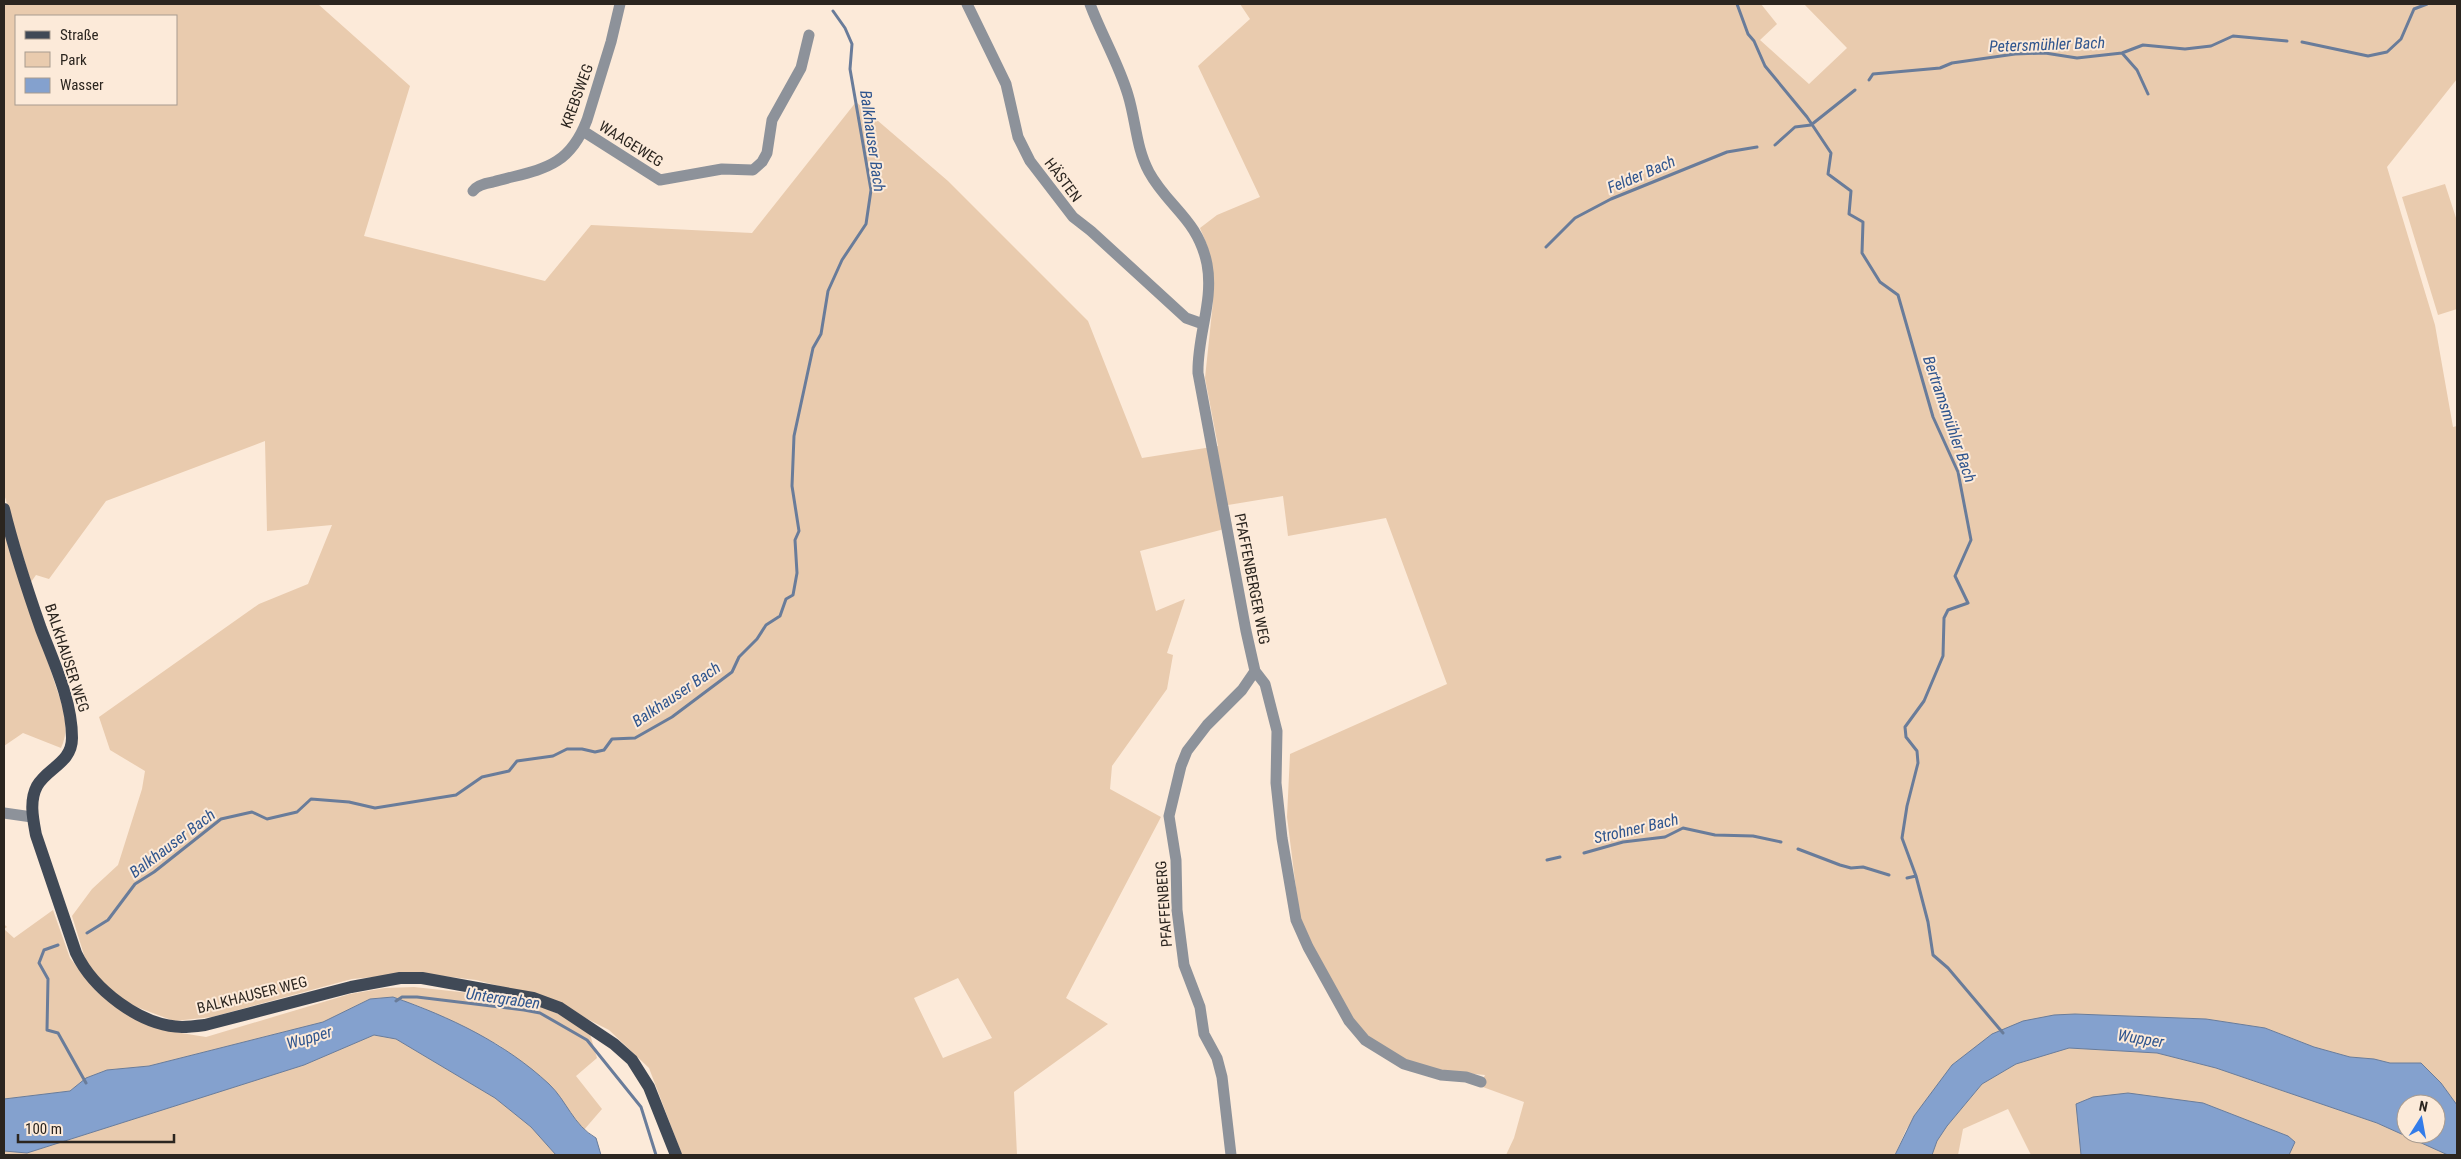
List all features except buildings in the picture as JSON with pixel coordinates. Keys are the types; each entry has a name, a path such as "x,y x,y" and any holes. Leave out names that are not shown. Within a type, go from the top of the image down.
{"main road":[{"name":"BALKHAUSER WEG","path":"4,509 18,562 63,691 71,726 70,749 62,762 39,784 34,798 32,816 36,835 65,925 83,969 106,994 132,1011 156,1021 180,1027 205,1025 352,987 411,977 534,998 567,1012 614,1044 632,1060 649,1087 676,1155"}],"street":[{"name":"KREBSWEG","path":"473,191 487,184 556,163 569,151 583,131 611,42 620,4"},
{"name":"HÄSTEN","path":"967,4 1006,84 1018,136 1030,161 1073,217 1092,231 1186,318 1203,324"},
{"name":"PFAFFENBERGER WEG","path":"1090,4 1128,95 1140,147 1148,171 1159,188 1187,218 1204,251 1209,285 1199,351 1198,373 1246,632 1255,671 1265,684 1277,731 1277,797 1296,920 1308,947 1349,1021 1365,1040 1384,1054 1404,1064 1482,1082"},
{"name":"WAAGEWEG","path":"583,131 660,180 722,168 753,170 762,162 767,153 772,120 801,68 809,35"},
{"name":"PFAFFENBERG","path":"1231,1155 1222,1077 1217,1058 1204,1034 1200,1007 1184,965 1177,910 1176,860 1169,816 1181,766 1187,751 1207,725 1242,690 1255,671"},
{"path":"4,813 32,816"}],"green space":[{"path":"4,4 318,4 410,86 364,236 545,281 591,225 752,233 856,102 948,181 1088,321 1142,458 1218,446 1205,378 1213,302 1207,245 1200,228 1217,215 1260,197 1198,66 1250,19 1240,4 1761,4 1777,24 1760,40 1809,84 1847,48 1804,4 2457,4 2457,79 2387,167 2435,325 2453,427 2457,426 2457,1105 2441,1083 2421,1063 2390,1063 2374,1059 2350,1057 2314,1047 2265,1028 2206,1019 2075,1014 1970,1053 1952,1065 1906,1130 1895,1155 1506,1155 1514,1138 1524,1102 1480,1086 1485,1075 1442,1071 1402,1059 1364,1037 1338,996 1300,920 1287,817 1290,754 1447,684 1386,518 1288,536 1283,496 1228,505 1232,527 1140,551 1156,611 1185,599 1167,653 1173,655 1167,689 1112,766 1110,789 1161,817 1066,998 1108,1024 1014,1092 1017,1155 682,1155 649,1068 609,1030 546,998 476,980 417,973 352,979 212,1017 174,1021 134,1006 105,987 88,968 72,916 92,889 118,865 142,789 145,771 110,750 99,717 259,604 308,584 332,525 267,531 265,441 106,501 49,579 36,575 31,582 4,494","holes":["958,978 992,1038 943,1058 914,998"]},
{"path":"2445,184 2457,221 2457,309 2438,315 2402,197"},
{"path":"4,529 65,716 65,737 61,748 23,733 4,746"},
{"path":"53,910 70,958 96,991 135,1018 175,1032 206,1037 350,994 385,988 414,987 506,997 540,1006 565,1017 590,1034 597,1058 576,1076 602,1109 583,1131 550,1085 499,1045 421,1007 393,997 370,999 323,1022 149,1066 107,1070 86,1078 70,1091 4,1099 4,929 14,938"},
{"path":"374,1035 396,1039 495,1098 531,1127 556,1155 4,1155 4,1151 27,1153 304,1065"},
{"path":"2068,1048 2157,1053 2216,1068 2377,1123 2396,1132 2396,1144 2424,1144 2448,1155 2289,1155 2295,1142 2288,1136 2203,1103 2080,1139 2081,1155 2031,1155 2008,1109 1963,1129 1958,1155 1932,1155 1937,1141 1947,1126 1982,1084 2016,1064"}],"water":[{"name":"Wupper","path":"393,997 435,1013 476,1033 532,1069 549,1084 581,1126 596,1138 601,1155 556,1155 531,1127 495,1098 396,1039 374,1035 304,1065 27,1153 4,1151 4,1099 70,1091 86,1078 107,1070 149,1066 323,1022 370,999"},
{"name":"Wupper","path":"2075,1014 2206,1019 2265,1028 2314,1047 2350,1057 2374,1059 2390,1063 2421,1063 2441,1083 2457,1105 2457,1155 2448,1155 2424,1144 2446,1144 2446,1094 2396,1094 2396,1132 2377,1123 2216,1068 2157,1053 2069,1048 2016,1064 1982,1084 1947,1126 1937,1141 1932,1155 1895,1155 1914,1116 1952,1065 1992,1034 2023,1021 2054,1015"},
{"path":"2128,1093 2203,1103 2288,1136 2295,1142 2289,1155 2081,1155 2076,1104 2093,1097"}],"waterway":[{"name":"Bertramsmühler Bach","path":"1737,4 1748,34 1754,41 1765,66 1807,117 1831,153 1828,174 1851,191 1849,214 1863,222 1862,253 1880,282 1898,295 1933,417 1958,472 1971,540 1955,576 1968,603 1948,610 1944,618 1943,656 1924,701 1905,727 1906,737 1917,751 1918,763 1907,806 1902,838 1916,876 1928,922 1933,955 1948,968 2003,1033"},
{"name":"Petersmühler Bach","path":"2302,42 2368,56 2387,52 2401,39 2414,9 2427,4"},
{"name":"Balkhauser Bach","path":"87,933 108,920 135,884 154,872 221,819 252,812 267,819 297,812 311,799 349,802 375,808 456,795 482,777 509,771 517,761 553,756 567,749 582,749 595,752 604,750 612,739 635,738 672,717 732,672 739,657 757,639 766,625 780,616 786,599 793,595 797,573 795,540 799,531 792,486 794,436 813,348 821,334 828,291 842,260 866,224 871,190 850,69 852,44 845,28 833,11"},
{"name":"Petersmühler Bach","path":"1869,80 1873,74 1940,68 1952,63 2015,54 2045,53 2077,58 2122,53 2143,45 2185,49 2211,46 2233,36 2287,41"},
{"path":"2122,53 2137,70 2148,94"},
{"name":"Petersmühler Bach","path":"1775,145 1795,127 1811,125 1855,90"},
{"name":"Felder Bach","path":"1546,247 1575,218 1611,199 1727,152 1757,147"},
{"name":"Strohner Bach","path":"1584,853 1623,842 1665,837 1683,828 1715,835 1753,836 1781,842"},
{"name":"Strohner Bach","path":"1798,849 1840,865 1851,868 1863,867 1889,875"},
{"name":"Strohner Bach","path":"1547,860 1560,857"},
{"name":"Strohner Bach","path":"1907,878 1916,876"},
{"name":"Balkhauser Bach","path":"58,945 44,950 39,963 48,979 47,1030 58,1033 86,1083"},
{"name":"Untergraben","path":"396,1001 402,997 417,997 540,1013 587,1040 641,1107 656,1155"}]}
